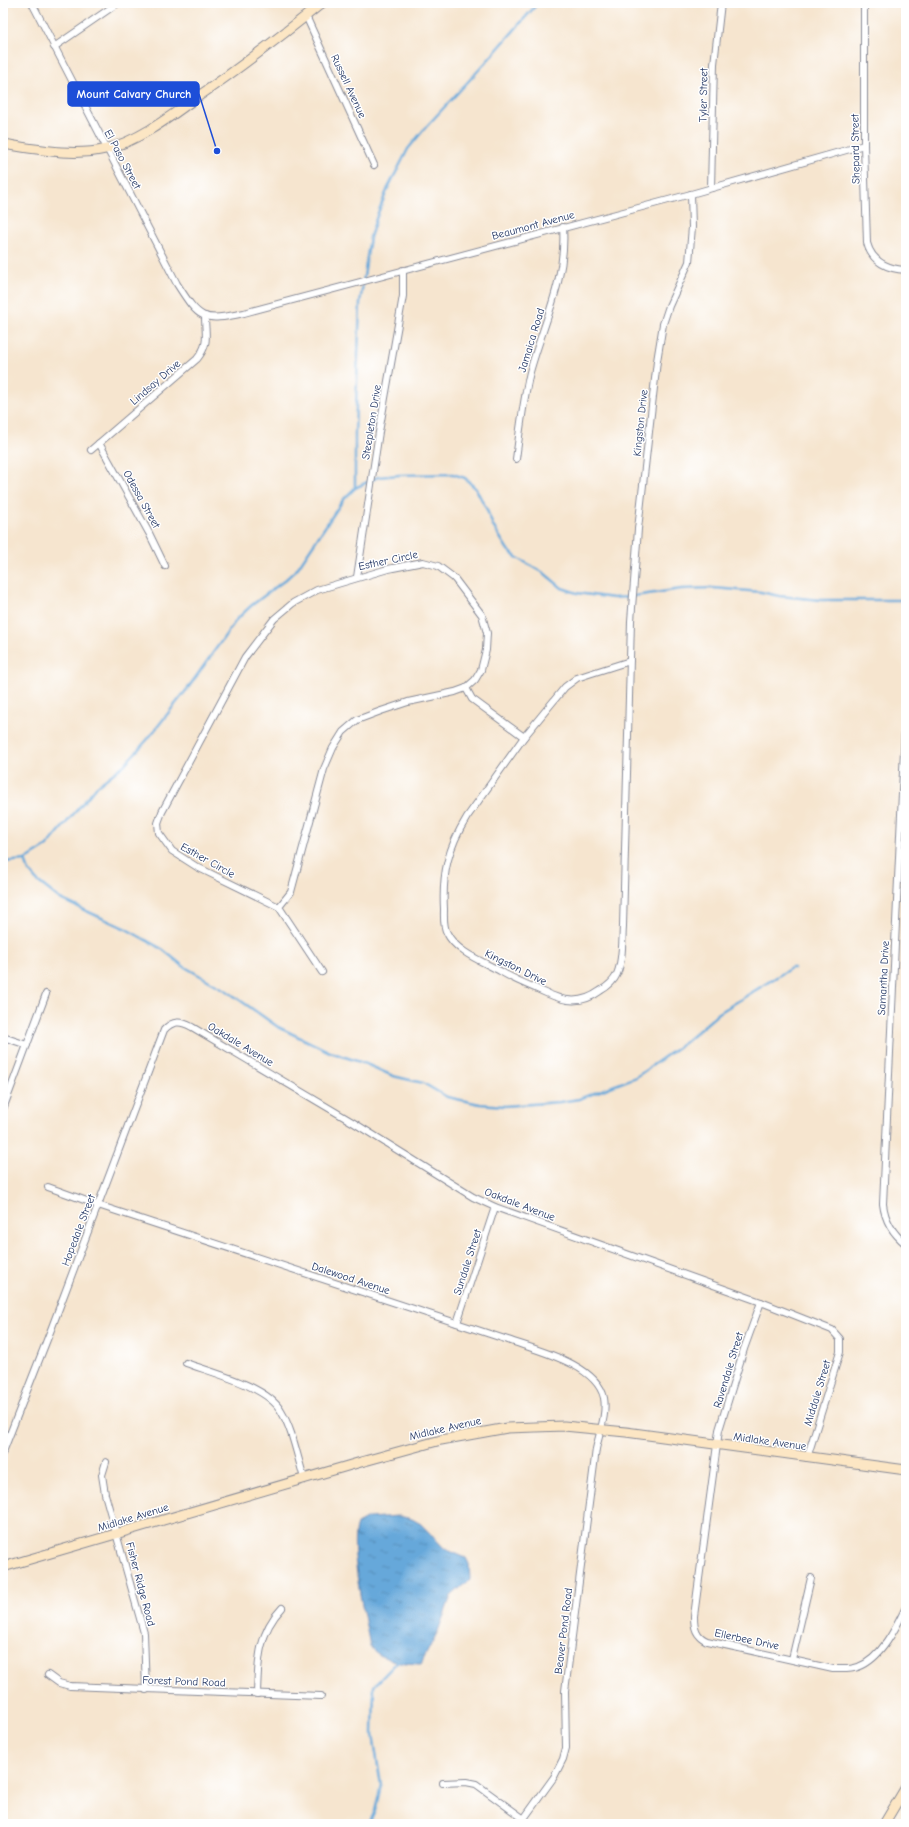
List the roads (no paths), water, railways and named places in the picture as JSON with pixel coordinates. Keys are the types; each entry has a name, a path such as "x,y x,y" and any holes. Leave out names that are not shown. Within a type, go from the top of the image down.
{"street":[{"name":"El Paso Street","path":"32,3 177,284 192,308 205,316"},
{"path":"54,47 118,3"},
{"path":"3,144 65,152 107,149 158,125 246,64 322,3"},
{"name":"Tyler Street","path":"711,188 714,64 721,3"},
{"name":"Shepard Street","path":"864,3 864,144 866,216 870,251 874,257 888,268 906,270"},
{"name":"Russell Avenue","path":"306,16 374,165"},
{"name":"Beaumont Avenue","path":"205,316 223,317 244,312 691,194 864,144"},
{"name":"Kingston Drive","path":"630,661 577,678 561,692 524,737 467,817 450,849 444,881 445,927 447,934 457,946 509,976 559,999 574,1001 581,1000 606,988 617,973 621,959 630,661 638,528 657,361 663,324 669,306 689,262 692,226 691,194"},
{"name":"Jamaica Road","path":"516,459 522,409 531,371 558,285 564,240 563,227"},
{"name":"Steepleton Drive","path":"357,577 379,432 403,296 403,270"},
{"name":"Lindsay Drive","path":"92,450 197,359 205,347 207,338 205,316"},
{"name":"Odessa Street","path":"100,443 149,533 165,566"},
{"name":"Esther Circle","path":"279,907 197,867 172,851 164,843 159,833 158,823 162,812 245,657 266,628 293,603 303,597 357,577 423,562 438,566 454,578 482,615 487,633 486,650 481,670 475,680 466,688"},
{"path":"322,972 279,907 291,892 324,770 333,748 343,732 357,720 381,711 408,702 455,692 466,688 472,699 524,737"},
{"name":"Samantha Drive","path":"906,706 883,1204 889,1226 906,1244"},
{"path":"3,1109 46,994"},
{"name":"Hopedale Street","path":"3,1452 164,1030 168,1025 177,1022"},
{"name":"Oakdale Avenue","path":"177,1022 184,1023 192,1027 354,1123 473,1197 495,1207 761,1302 824,1326 836,1334"},
{"path":"3,1037 26,1045"},
{"name":"Dalewood Avenue","path":"48,1187 98,1205 458,1323 566,1361 591,1376 598,1383 604,1399 604,1414 600,1429"},
{"name":"Sundale Street","path":"458,1323 495,1207"},
{"name":"Ravendale Street","path":"717,1446 720,1430 742,1357 761,1302"},
{"name":"Middale Street","path":"807,1458 840,1352 840,1339 836,1334"},
{"path":"186,1364 256,1389 269,1397 282,1412 304,1478"},
{"name":"Midlake Avenue","path":"3,1567 304,1478 441,1440 484,1431 541,1426 600,1429 717,1446 906,1470"},
{"name":"Beaver Pond Road","path":"522,1821 554,1777 563,1759 566,1748 565,1691 595,1457 600,1429"},
{"name":"Ellerbee Drive","path":"717,1446 694,1616 694,1624 697,1634 701,1638 707,1641 843,1670 859,1667 872,1659 884,1645 906,1607"},
{"name":"Fisher Ridge Road","path":"106,1462 102,1475 103,1483 144,1633 146,1690"},
{"path":"792,1659 811,1578"},
{"path":"257,1694 260,1649 266,1632 282,1608"},
{"name":"Forest Pond Road","path":"48,1675 60,1683 70,1686 321,1696"},
{"path":"443,1783 466,1782 476,1784 522,1821"},
{"path":"884,1824 906,1787"}],"water":[{"path":"399,1516 412,1519 421,1524 445,1549 466,1558 469,1564 470,1579 451,1596 438,1631 421,1664 400,1662 386,1658 374,1651 370,1646 358,1584 355,1549 357,1524 368,1518"}],"waterway":[{"path":"355,488 355,433 360,303 370,237 378,213 388,188 408,149 538,3"},
{"path":"3,862 25,860 47,846 96,787 124,765 147,740 188,688 237,619 297,569 343,500 355,488 378,477 453,474 465,478 476,489 487,510 493,526 508,550 516,557 544,573 562,588 577,593 613,598 681,589 713,588 761,592 779,596 821,600 906,600"},
{"path":"25,860 29,871 36,880 60,899 126,929 162,949 183,966 227,991 278,1027 330,1052 366,1064 393,1076 423,1083 447,1097 480,1104 504,1106 560,1102 579,1099 636,1077 684,1043 719,1013 791,968 794,968"},
{"path":"369,1824 375,1811 381,1785 373,1734 374,1686 399,1660"}],"place":[{"name":"Mount Calvary Church","path":"217,151"}]}
